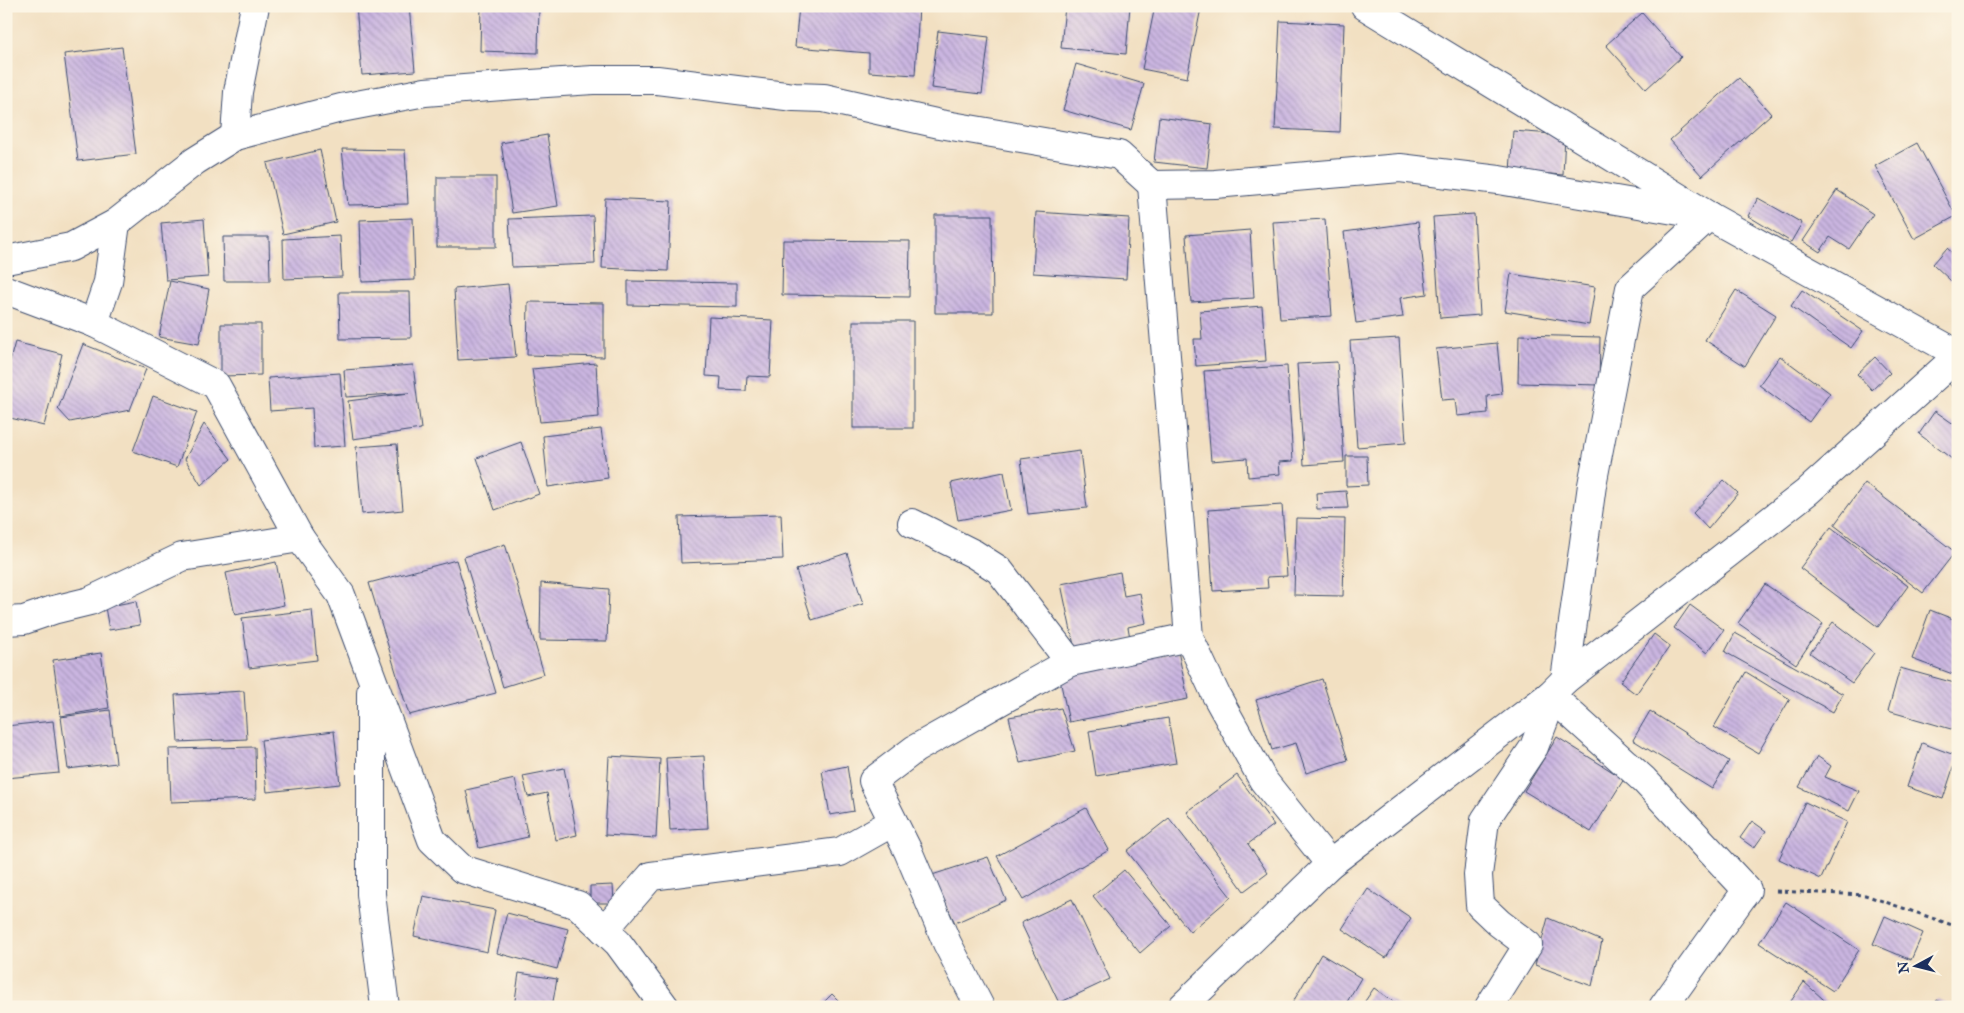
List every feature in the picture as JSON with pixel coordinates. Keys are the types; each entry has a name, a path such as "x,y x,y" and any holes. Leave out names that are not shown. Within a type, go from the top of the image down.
{"street":[{"path":"235,136 238,92 255,6"},
{"path":"1182,1007 1330,864 1807,492 1958,355 1709,216 1365,6"},
{"path":"6,260 71,247 116,222 195,161 235,136 341,108 425,92 574,81 658,80 794,97 824,98 940,124 1119,154 1152,185 1188,637 1216,695 1264,780 1330,864"},
{"path":"1152,185 1215,184 1400,168 1499,180 1709,216"},
{"path":"1489,1007 1528,945 1499,923 1480,905 1478,875 1485,820 1534,747 1557,688 1592,484 1630,288 1709,216"},
{"path":"94,323 108,282 116,222"},
{"path":"6,290 94,323 216,385 300,538 341,595 432,840 462,869 578,905 618,943 665,1007"},
{"path":"912,523 974,554 999,570 1070,662"},
{"path":"6,621 24,620 53,610 90,601 182,556 300,538"},
{"path":"980,1007 947,943 908,851 873,781 914,749 1070,662 1188,637"},
{"path":"371,673 371,894 385,1007"},
{"path":"1557,688 1747,890 1662,1007"},
{"path":"604,930 651,876 840,852 893,822"}],"path":[{"path":"1747,890 1865,895 1958,927"}],"building":[{"path":"356,6 409,6 415,71 362,75"},
{"path":"481,6 539,6 538,53 480,51"},
{"path":"799,6 919,6 915,75 869,72 869,53 795,47"},
{"path":"1065,6 1130,6 1126,54 1061,48"},
{"path":"1155,6 1201,8 1187,78 1142,69"},
{"path":"1642,13 1681,57 1646,89 1606,45"},
{"path":"1280,21 1344,24 1340,132 1275,129"},
{"path":"938,31 989,37 982,94 931,88"},
{"path":"122,47 136,154 78,161 64,54"},
{"path":"1076,64 1144,84 1131,130 1063,110"},
{"path":"1739,78 1771,114 1702,176 1670,140"},
{"path":"1159,117 1212,124 1207,168 1154,162"},
{"path":"1513,131 1565,135 1563,175 1510,171"},
{"path":"547,135 558,206 512,213 501,143"},
{"path":"1917,143 1956,216 1914,239 1875,166"},
{"path":"342,149 405,150 408,204 348,205"},
{"path":"320,150 336,222 283,234 267,163"},
{"path":"437,177 496,177 496,247 437,247"},
{"path":"1837,190 1873,214 1849,249 1830,237 1820,252 1803,241"},
{"path":"605,198 671,201 668,271 602,268"},
{"path":"1758,198 1802,223 1791,242 1748,216"},
{"path":"1036,212 1129,218 1126,279 1033,273"},
{"path":"1474,214 1480,315 1440,318 1433,217"},
{"path":"935,215 992,215 993,313 935,313"},
{"path":"593,216 595,264 512,267 509,219"},
{"path":"413,218 415,280 362,282 360,220"},
{"path":"204,219 208,277 166,280 161,223"},
{"path":"1325,219 1332,316 1280,319 1273,222"},
{"path":"1418,222 1427,294 1400,298 1403,317 1356,323 1344,232"},
{"path":"1250,230 1254,298 1191,302 1186,235"},
{"path":"340,236 342,277 284,279 283,239"},
{"path":"223,237 269,237 270,281 224,281"},
{"path":"783,240 910,241 909,297 782,295"},
{"path":"1947,248 1958,258 1958,273 1951,281 1933,264"},
{"path":"1511,274 1595,287 1589,325 1505,311"},
{"path":"170,281 209,289 199,344 159,337"},
{"path":"628,281 737,283 737,307 628,305"},
{"path":"508,284 516,357 458,360 454,289"},
{"path":"1736,290 1776,315 1745,366 1705,340"},
{"path":"1802,290 1863,331 1851,348 1791,306"},
{"path":"339,292 410,292 411,338 340,339"},
{"path":"528,302 604,303 604,357 527,355"},
{"path":"1262,306 1266,361 1196,366 1194,339 1202,339 1200,311"},
{"path":"709,317 773,320 770,377 747,376 746,391 720,390 721,377 706,376"},
{"path":"853,321 913,321 913,428 853,428"},
{"path":"221,324 261,324 261,375 221,376"},
{"path":"1519,335 1600,337 1599,385 1518,383"},
{"path":"1399,338 1406,443 1357,447 1350,341"},
{"path":"15,342 62,354 44,426 6,417 6,375"},
{"path":"1497,343 1502,394 1487,396 1488,413 1457,416 1455,399 1442,400 1436,349"},
{"path":"83,344 146,369 130,410 70,422 58,409"},
{"path":"1780,356 1830,393 1809,422 1759,385"},
{"path":"1875,357 1890,373 1872,390 1857,374"},
{"path":"1337,362 1344,462 1304,465 1297,364"},
{"path":"596,363 599,417 540,422 532,369"},
{"path":"413,365 421,429 353,439 348,401 409,393 346,397 344,370"},
{"path":"1287,366 1293,461 1279,462 1280,474 1248,477 1247,458 1211,461 1204,371"},
{"path":"340,373 345,446 314,448 312,408 270,411 268,378"},
{"path":"1958,378 1958,396 1949,383"},
{"path":"153,396 197,412 177,467 133,451"},
{"path":"1935,411 1958,427 1958,451 1952,459 1919,434"},
{"path":"204,424 231,459 201,485 185,459"},
{"path":"601,429 608,478 548,487 543,436"},
{"path":"521,442 539,494 495,510 477,458"},
{"path":"397,444 403,510 362,514 356,447"},
{"path":"1080,451 1087,508 1028,514 1021,459"},
{"path":"1346,456 1367,456 1368,485 1346,486"},
{"path":"1004,472 1011,510 958,520 951,483"},
{"path":"1724,480 1738,493 1708,529 1693,513"},
{"path":"1865,483 1955,552 1923,593 1834,525"},
{"path":"1346,491 1348,508 1317,509 1316,493"},
{"path":"1282,505 1287,576 1267,577 1268,588 1213,591 1208,510"},
{"path":"781,514 783,559 681,563 679,517"},
{"path":"1296,518 1345,519 1343,596 1294,595"},
{"path":"1831,527 1908,586 1878,627 1800,568"},
{"path":"505,544 544,674 503,687 464,557"},
{"path":"847,553 863,604 812,620 796,570"},
{"path":"456,560 496,693 409,715 369,583"},
{"path":"276,562 284,605 235,615 226,573"},
{"path":"1120,572 1124,596 1140,593 1146,623 1128,627 1130,638 1075,650 1061,584"},
{"path":"541,583 609,589 607,641 540,640"},
{"path":"1765,584 1823,624 1796,664 1738,623"},
{"path":"136,601 140,625 109,630 105,607"},
{"path":"1690,605 1724,630 1707,653 1674,628"},
{"path":"312,610 317,660 249,668 242,618"},
{"path":"1930,610 1958,621 1958,676 1912,659"},
{"path":"1833,622 1874,653 1852,683 1810,653"},
{"path":"1735,633 1843,694 1833,712 1725,652"},
{"path":"1654,634 1670,646 1636,694 1620,682"},
{"path":"1178,651 1188,699 1069,722 1059,675"},
{"path":"101,653 109,708 61,716 53,660"},
{"path":"1900,668 1958,684 1958,731 1888,711"},
{"path":"1746,672 1790,699 1758,753 1714,727"},
{"path":"1322,679 1348,760 1306,773 1296,743 1272,750 1256,700"},
{"path":"244,691 247,739 178,742 175,695"},
{"path":"1061,708 1075,751 1020,763 1009,717"},
{"path":"110,710 116,763 68,769 61,717"},
{"path":"1650,711 1729,761 1712,789 1633,740"},
{"path":"1168,718 1176,763 1096,776 1089,731"},
{"path":"53,721 59,773 6,778 6,726"},
{"path":"334,731 340,784 267,792 261,740"},
{"path":"1557,737 1624,779 1591,832 1524,791"},
{"path":"1922,743 1957,756 1943,799 1907,787"},
{"path":"255,747 256,799 171,802 169,749"},
{"path":"609,756 660,759 656,838 605,835"},
{"path":"704,756 708,828 670,830 666,758"},
{"path":"1817,756 1831,766 1825,777 1859,791 1849,811 1799,787"},
{"path":"847,766 854,811 830,815 822,771"},
{"path":"564,768 577,835 556,840 547,793 528,797 523,776"},
{"path":"1237,775 1274,825 1248,844 1268,873 1244,891 1187,812"},
{"path":"515,779 528,837 479,848 466,790"},
{"path":"1805,802 1847,822 1821,879 1779,859"},
{"path":"1086,808 1109,850 1023,900 997,856"},
{"path":"1169,818 1231,897 1190,932 1127,851"},
{"path":"1752,821 1766,831 1754,848 1740,838"},
{"path":"988,857 1006,900 955,923 932,875"},
{"path":"1124,870 1171,926 1140,953 1093,896"},
{"path":"613,885 614,903 590,903 590,886"},
{"path":"1368,889 1411,918 1386,958 1342,929"},
{"path":"423,896 495,910 487,952 414,936"},
{"path":"1072,899 1110,979 1059,1003 1021,923"},
{"path":"1786,902 1859,950 1833,991 1759,943"},
{"path":"507,913 568,929 557,969 497,953"},
{"path":"1885,916 1923,933 1911,960 1873,944"},
{"path":"1548,918 1602,941 1592,986 1535,965"},
{"path":"1321,954 1361,978 1344,1007 1290,1007"},
{"path":"519,973 557,979 552,1007 514,1007"},
{"path":"1804,982 1832,1007 1787,1007"},
{"path":"1374,988 1401,1007 1361,1007"},
{"path":"832,994 845,1007 819,1007"},
{"path":"1937,1000 1953,1007 1934,1007"}]}
